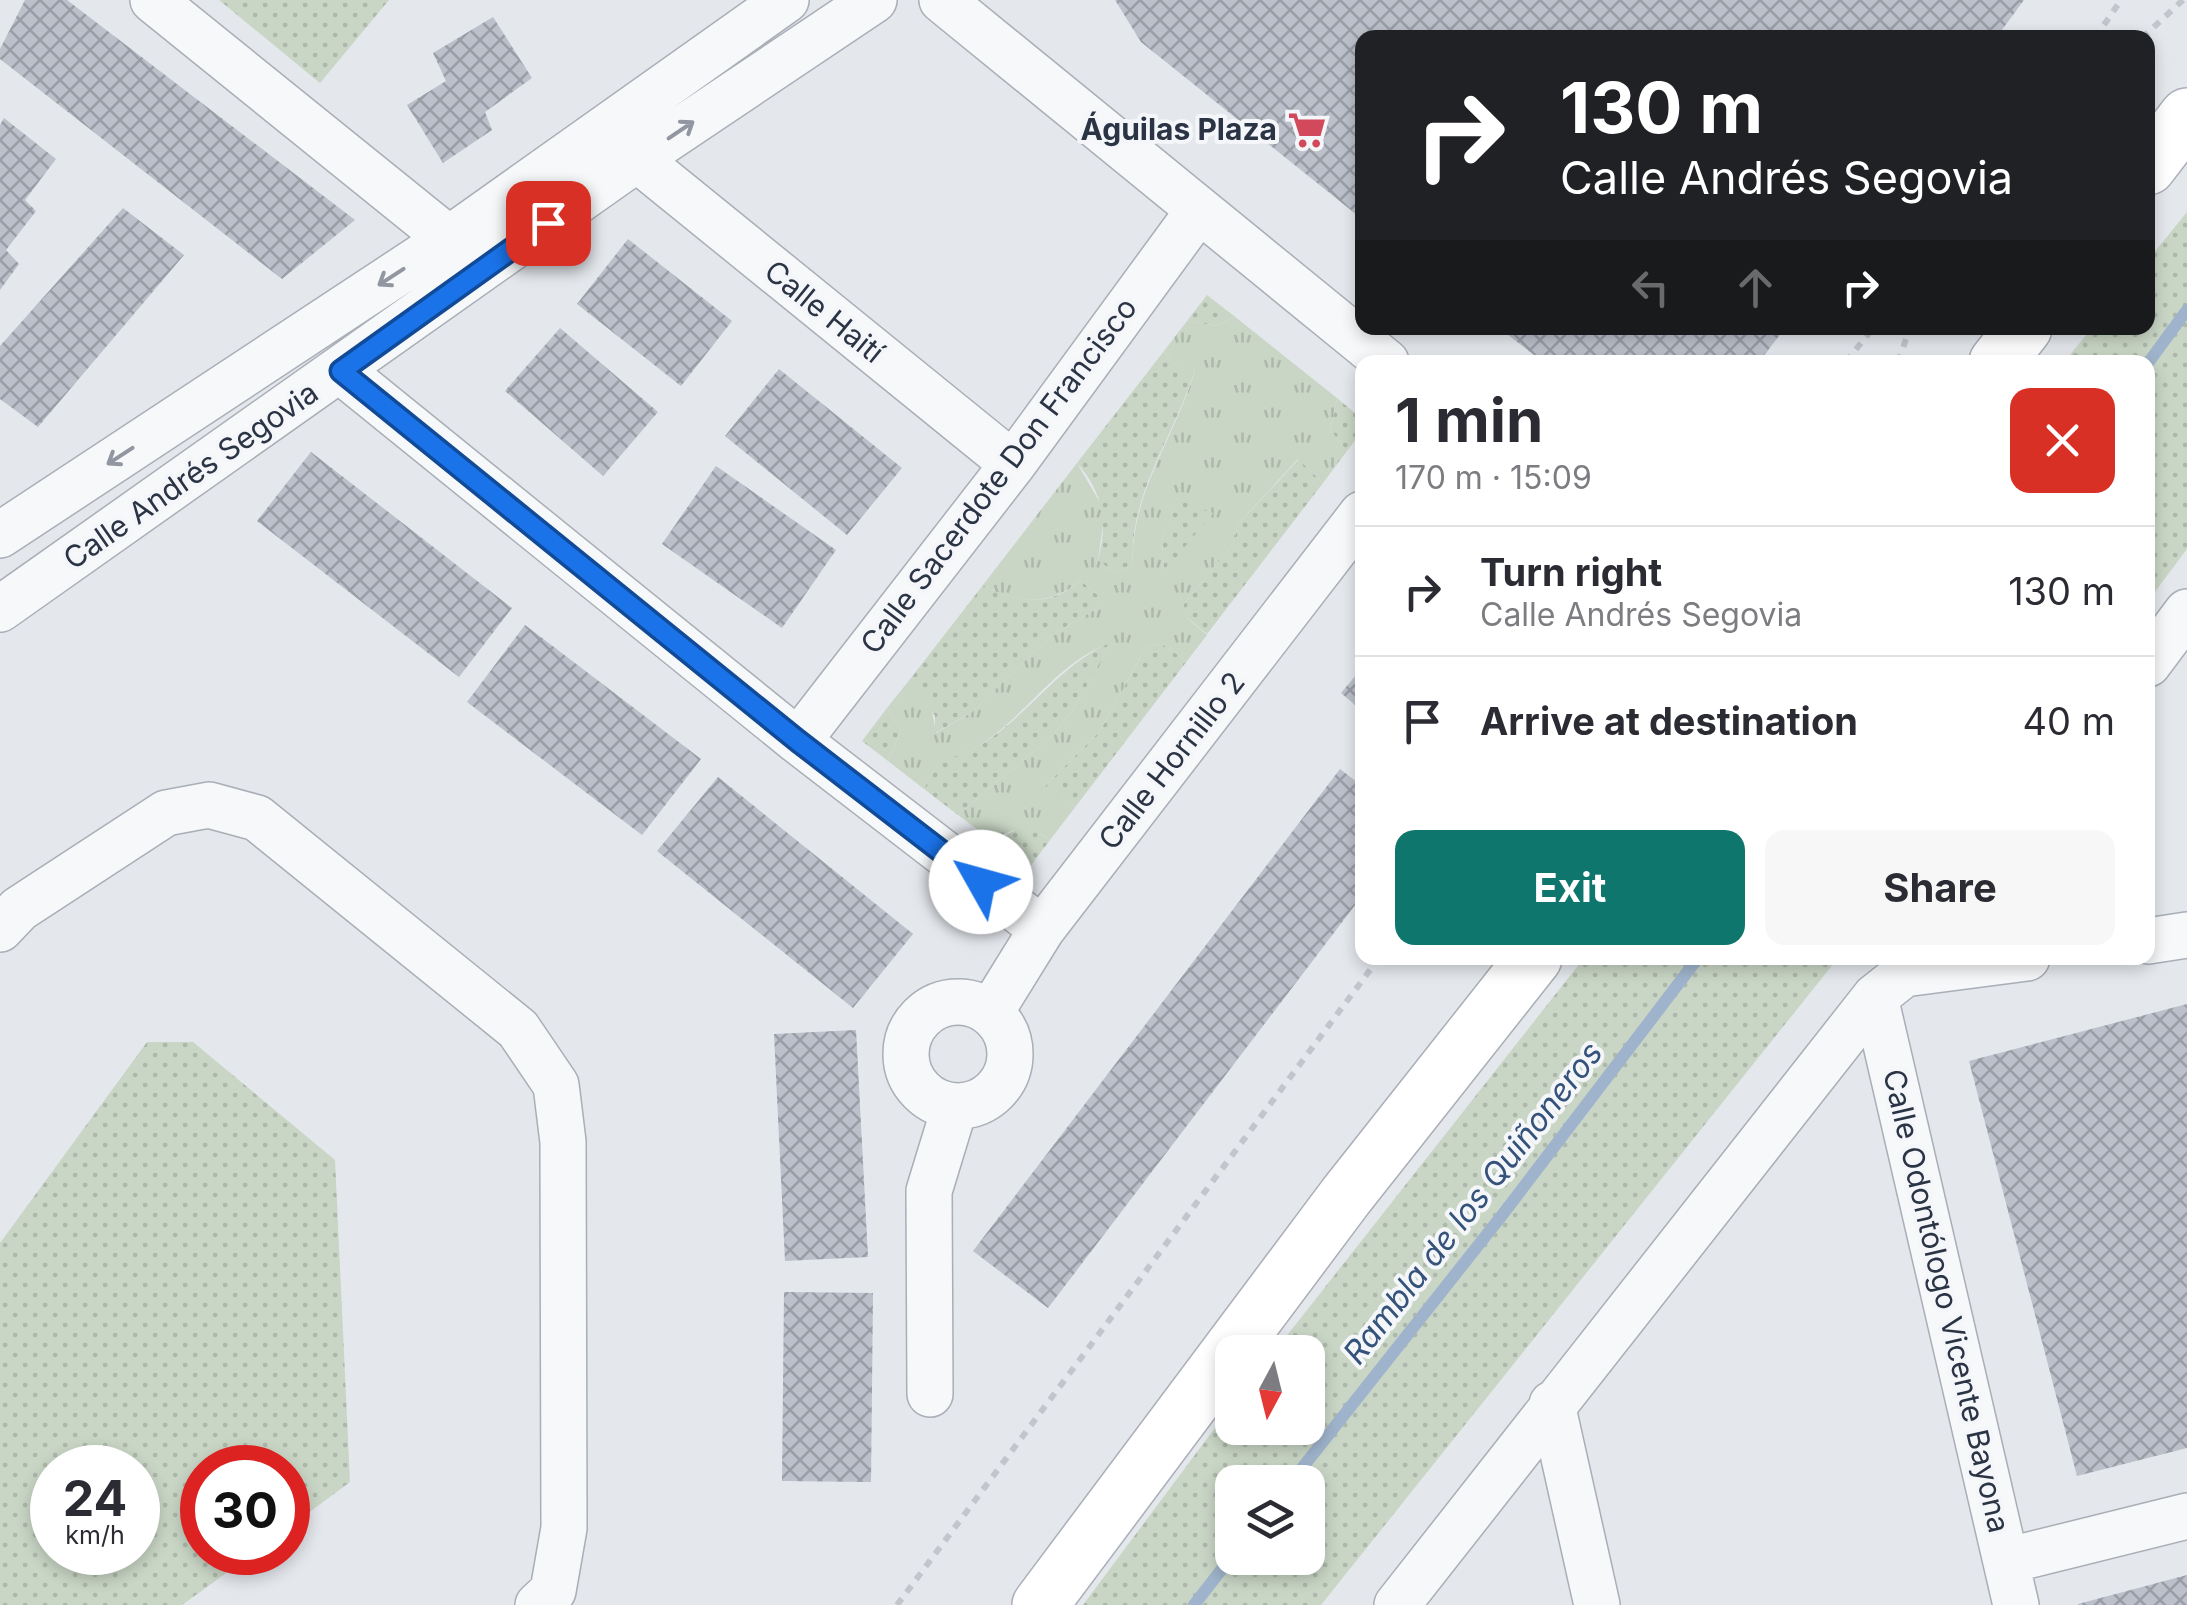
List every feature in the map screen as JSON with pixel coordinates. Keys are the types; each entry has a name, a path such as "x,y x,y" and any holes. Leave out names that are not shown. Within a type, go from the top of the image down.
{"main road":[{"path":"2155,159 2187,116"},
{"path":"2003,355 2018,335"},
{"path":"1040,1605 1346,1196 1528,965"}],"street":[{"path":"154,0 449,239"},
{"name":"Calle Andrés Segovia","path":"0,535 449,239 786,0"},
{"name":"Calle Andrés Segovia","path":"0,609 637,159 874,0"},
{"path":"942,0 1377,355"},
{"name":"Calle Haití","path":"637,159 1013,464"},
{"name":"Calle Sacerdote Don Francisco","path":"798,741 1013,464 1199,210"},
{"path":"341,371 798,741 1042,929"},
{"name":"Calle Hornillo 2","path":"990,1013 1042,929 1355,523"},
{"path":"2155,655 2187,612"},
{"path":"0,929 19,909 166,813 210,806 256,818 518,1029 556,1085 563,1142 564,1528 553,1591 538,1605"},
{"path":"2155,940 2187,935"},
{"path":"1397,1605 1552,1404 1899,976 1977,965"},
{"name":"Calle Odontólogo Vicente Bayona","path":"1899,976 2016,1605"},
{"path":"957,1002 990,1013 1008,1040 1007,1072 986,1098 955,1106 922,1092 906,1061 906,1044 924,1014 957,1002"},
{"path":"930,1394 928,1191 955,1106"},
{"path":"1552,1404 1597,1605"},
{"path":"2006,1561 2187,1516"}],"path":[{"path":"2100,30 2121,0"},
{"path":"2151,30 2183,0"},
{"path":"1852,355 1867,335"},
{"path":"897,1605 1374,965"}],"green space":[{"path":"219,0 389,0 320,83"},
{"path":"2187,212 2187,549 2155,592 2155,355 2070,355 2086,335 2155,335 2155,251"},
{"path":"1207,295 1234,316 1218,326 1187,321"},
{"path":"1234,316 1337,398 1330,430 1347,451 1323,483 1298,459 1238,524 1233,544 1184,604 1184,615 1207,635 1187,661 1162,644 1146,647 1100,731 1045,786 1076,806 1050,840 1021,829 994,842 958,815 1050,738 1072,712 1111,643 1066,669 987,740 938,761 924,789 888,761 901,731 887,708 911,678 930,699 936,733 971,713 1053,634 1100,607 1100,597 1080,580 1057,595 1033,600 1007,596 983,585 1077,463 1105,511 1098,560 1114,573 1133,564 1134,538 1146,489 1195,370 1174,364 1164,351 1187,321 1218,326","holes":["1180,489 1189,506 1213,513 1164,572 1162,541"]},
{"path":"1164,351 1174,364 1195,369 1145,489 1133,538 1133,564 1114,573 1098,560 1103,533 1101,509 1093,486 1077,463"},
{"path":"1337,398 1355,413 1355,440 1347,451 1330,430"},
{"path":"1299,459 1323,483 1207,634 1184,615 1184,604 1233,544 1238,524"},
{"path":"1180,487 1214,512 1164,573 1162,541"},
{"path":"1080,580 1100,597 1100,607 1053,634 971,713 935,733 935,716 911,678 983,585 1007,596 1033,600 1058,595"},
{"path":"1112,642 1072,712 1050,738 958,815 924,789 938,760 964,753 987,740 1067,670"},
{"path":"1162,644 1187,661 1076,806 1044,787 1100,731 1146,647"},
{"path":"887,708 901,731 888,761 862,741"},
{"path":"1019,828 1050,840 1029,868 994,842"},
{"path":"1578,965 1832,965 1321,1605 1083,1605 1215,1428 1215,1445 1325,1445 1325,1335 1287,1335"},
{"path":"147,1042 193,1042 335,1160 350,1482 310,1512 310,1445 180,1445 180,1575 224,1575 182,1605 0,1605 0,1243"}],"building":[{"path":"25,0 67,0 355,220 282,279 0,59 0,49"},
{"name":"Águilas Plaza","path":"1115,0 2024,0 2002,30 1355,30 1355,213 1141,42"},
{"path":"493,17 532,78 485,112 492,130 443,163 407,105 446,81 433,53"},
{"path":"4,118 56,159 25,200 36,211 6,250 19,264 0,290 0,125"},
{"path":"123,208 184,255 38,427 0,399 0,346"},
{"path":"628,239 732,321 681,386 577,304"},
{"path":"560,328 658,412 603,476 505,391"},
{"path":"1508,335 1780,335 1764,355 1534,355"},
{"path":"779,369 902,468 847,535 725,436"},
{"path":"311,452 512,608 459,677 257,521"},
{"path":"716,466 836,550 782,628 662,544"},
{"path":"525,625 701,759 642,835 467,702"},
{"path":"1355,676 1355,705 1341,693"},
{"path":"1340,769 1355,781 1355,905 1048,1308 973,1251"},
{"path":"718,777 913,934 853,1008 657,851"},
{"path":"2187,1004 2187,1448 2077,1476 1969,1061"},
{"path":"856,1030 868,1257 785,1261 774,1034"},
{"path":"784,1292 873,1293 871,1482 782,1481"},
{"path":"2187,1575 2187,1605 2078,1605 2078,1604"}],"waterway":[{"name":"Rambla de los Quiñoneros","path":"2154,355 2187,310"},
{"name":"Rambla de los Quiñoneros","path":"1304,1465 1693,965"},
{"name":"Rambla de los Quiñoneros","path":"1194,1605 1217,1575"}],"place":[{"name":"Águilas Plaza","path":"1307,130"}],"route":[{"path":"548,223 341,371 798,741 981,882"}]}
